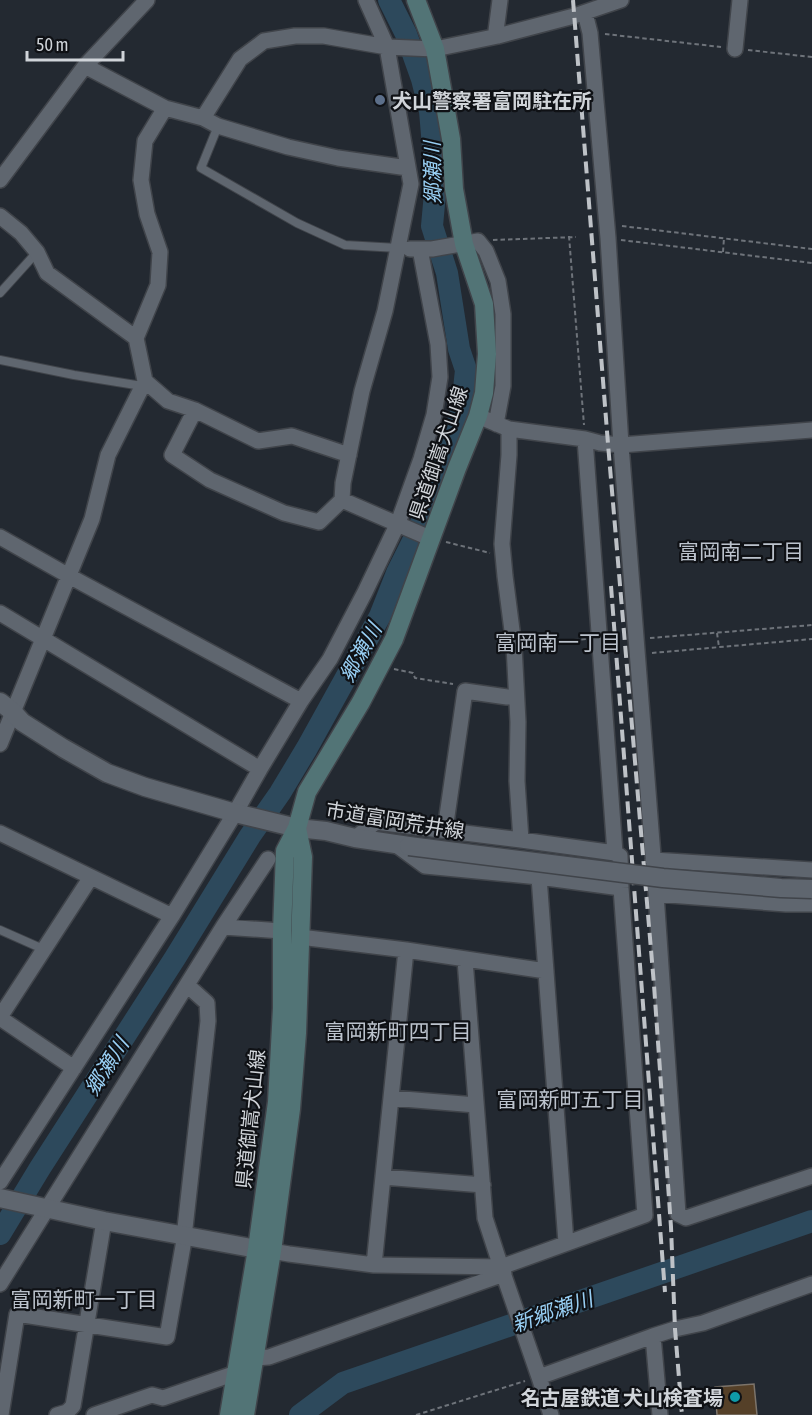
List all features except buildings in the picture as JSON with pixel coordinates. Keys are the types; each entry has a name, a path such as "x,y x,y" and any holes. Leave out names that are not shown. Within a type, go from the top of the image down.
{"main road":[{"name":"県道御嵩犬山線","path":"245,1415 240,1380 255,1358 277,1101 282,1008 285,851 297,828 307,792 361,702 394,639 478,416 484,393 487,354 484,304 471,242 454,189 451,140 435,49 416,0"},
{"name":"県道御嵩犬山線","path":"229,1415 240,1380 291,1109 297,1033 303,857 297,828"}],"street":[{"path":"0,180 85,66 147,0"},
{"path":"195,410 172,455 210,480 284,513 319,522 342,500 343,483 362,392 385,311 411,184 387,47 366,0"},
{"path":"498,36 496,31 500,0"},
{"path":"203,118 240,59 264,41 296,36 324,36 387,47 435,49 498,36 574,16 621,0"},
{"path":"735,49 740,0"},
{"path":"585,12 590,33 608,231 621,445 678,1214 686,1218 812,1176"},
{"path":"85,66 165,108 203,118 218,126 288,147 338,158 408,168"},
{"path":"0,744 6,707 43,640 92,519 108,456 143,384 135,338 158,285 160,252 147,214 141,180 145,141 165,108"},
{"path":"0,216 21,233 37,252 47,273 135,338"},
{"path":"398,248 426,249 471,242 486,251 498,281 502,314 503,427 509,455 502,544 514,646 520,840"},
{"path":"0,1182 172,916 301,701 330,658 398,523 422,459 434,415 440,377 426,249"},
{"path":"143,384 168,400 195,410 258,441 292,436 349,455"},
{"path":"478,416 503,427 621,445 812,430"},
{"path":"585,439 615,853"},
{"path":"342,500 432,539"},
{"path":"0,537 301,701"},
{"path":"0,613 260,769"},
{"path":"445,830 465,691 507,697"},
{"name":"市道富岡荒井線","path":"6,707 22,722 107,773 145,788 297,828 402,845 663,878 812,889"},
{"path":"255,1358 269,1357 502,1271 566,1243 645,1215 620,856 615,853 376,822 355,838"},
{"path":"0,833 172,916"},
{"path":"402,845 425,866 621,888"},
{"path":"0,1284 268,859"},
{"path":"653,860 812,870"},
{"path":"74,1068 0,1018 91,877"},
{"path":"539,877 566,1243"},
{"path":"656,894 812,904"},
{"path":"223,927 282,931"},
{"path":"300,937 546,971"},
{"path":"374,1265 406,950"},
{"path":"465,960 485,1218 551,1415"},
{"path":"0,1415 17,1314 167,1337 184,1236 208,1021 207,1003 187,985"},
{"path":"391,1098 477,1105"},
{"path":"383,1177 483,1185"},
{"path":"0,1198 104,1221 265,1250 374,1265 502,1271"},
{"path":"57,1415 67,1412 73,1406 104,1221"},
{"path":"539,1377 653,1336 703,1323 812,1284"},
{"path":"653,1336 660,1415"},
{"path":"94,1415 152,1395 163,1398 240,1380"}],"lane":[{"path":"218,126 201,168 297,224 345,244 398,248"},
{"path":"0,293 37,252"},
{"path":"0,360 74,375 143,384"},
{"path":"0,930 43,949"}],"path":[{"path":"590,33 812,57"},
{"path":"608,231 724,238 812,249"},
{"path":"608,231 723,252 812,263"},
{"path":"569,236 585,439"},
{"path":"471,242 576,237"},
{"path":"723,252 724,238"},
{"path":"432,539 494,554"},
{"path":"637,647 717,633 812,625"},
{"path":"717,633 719,647"},
{"path":"514,646 599,638"},
{"path":"637,647 719,647 812,639"},
{"path":"379,666 413,673 416,678 462,686 465,691"},
{"path":"416,1415 539,1377"}],"waterway":[{"name":"郷瀬川","path":"0,1234 307,748 380,616 441,475 452,443 462,408 466,370 459,349 447,273 432,226 435,170 430,111 422,79 406,34 389,0"},
{"name":"新郷瀬川","path":"300,1415 343,1383 812,1221"}],"railway":[{"path":"573,0 654,985 682,1415"},
{"path":"611,586 665,1292"}],"place":[{"name":"犬山警察署富岡駐在所","path":"380,100"},
{"name":"名古屋鉄道 犬山検査場","path":"735,1397"}],"district":[{"name":"富岡南二丁目","path":"741,551"},
{"name":"富岡南一丁目","path":"558,642"},
{"name":"富岡新町四丁目","path":"398,1031"},
{"name":"富岡新町五丁目","path":"570,1099"},
{"name":"富岡新町一丁目","path":"84,1299"}]}
